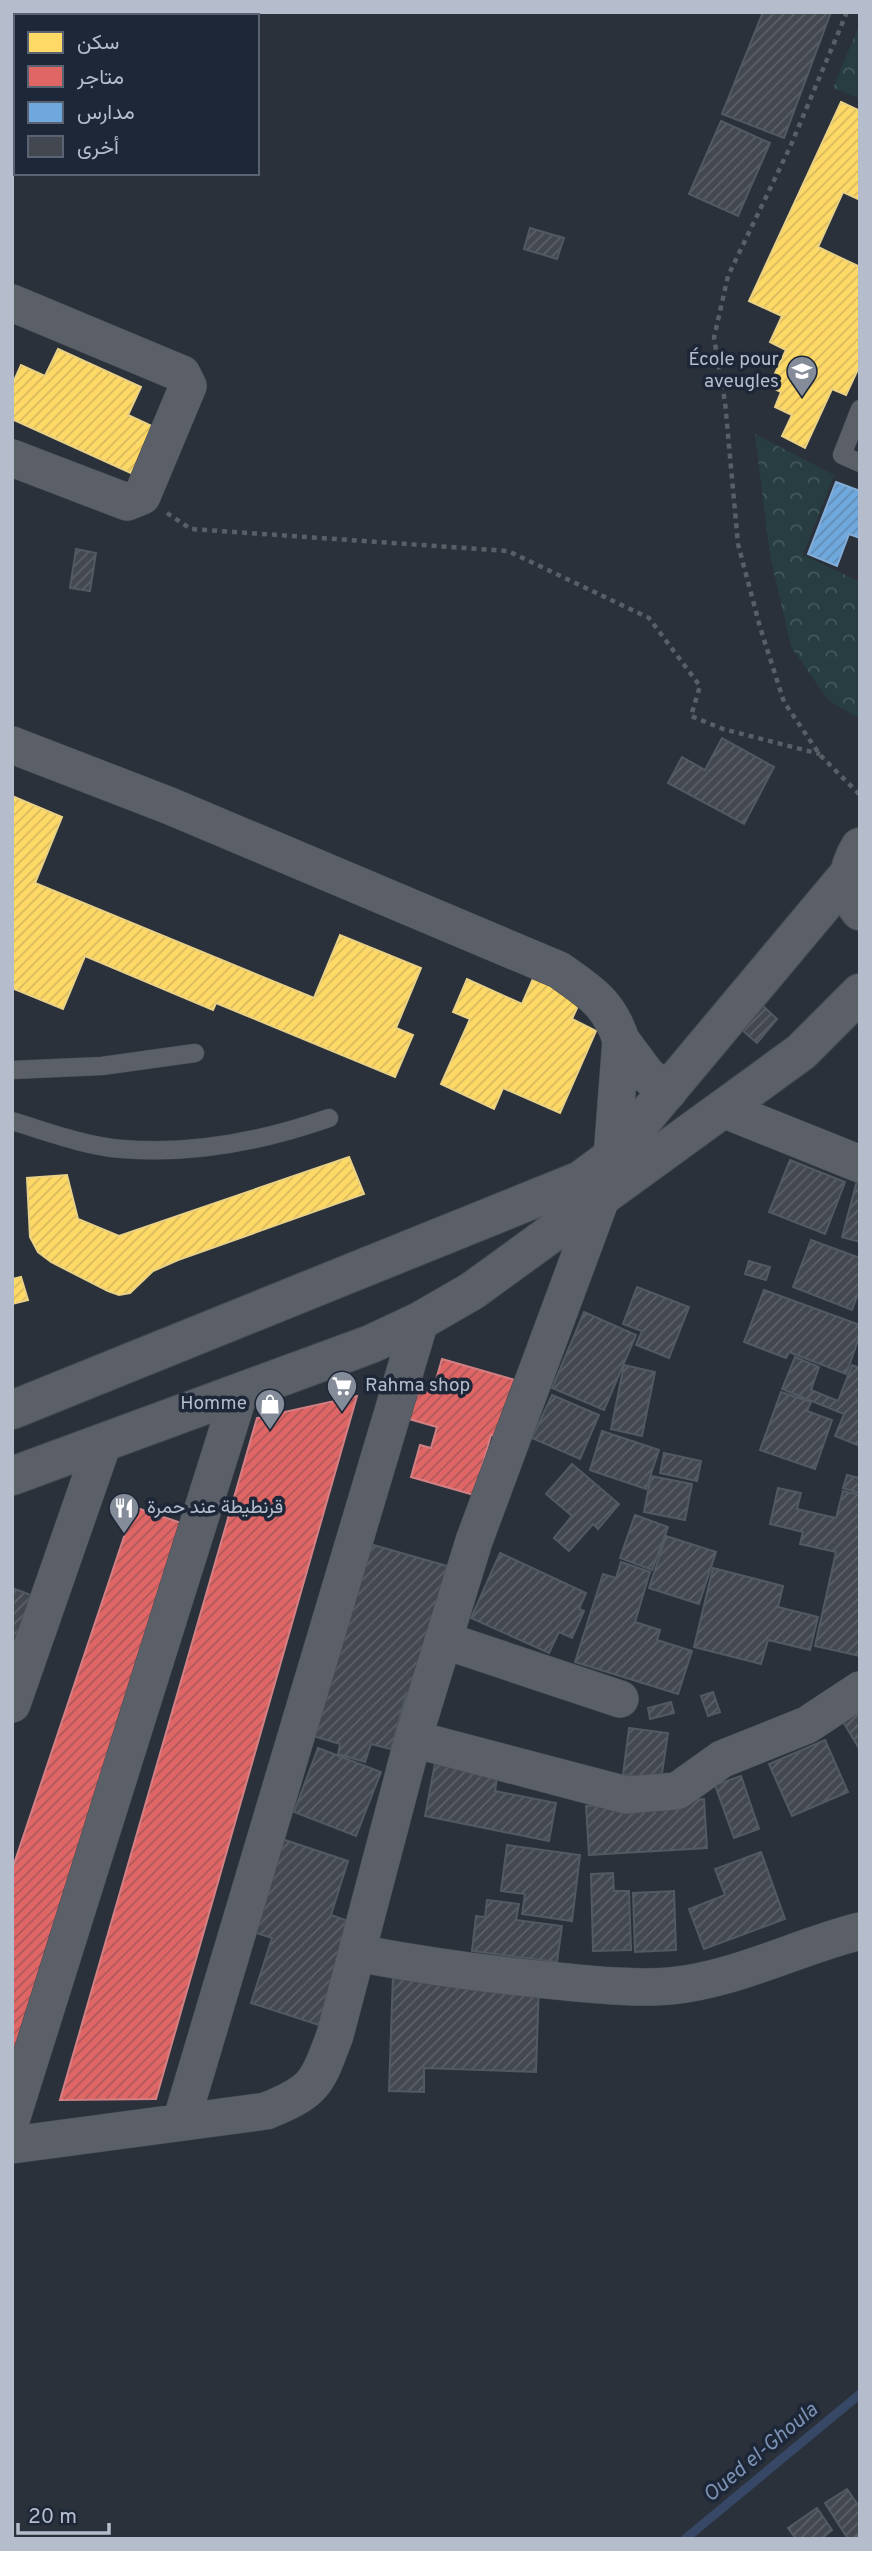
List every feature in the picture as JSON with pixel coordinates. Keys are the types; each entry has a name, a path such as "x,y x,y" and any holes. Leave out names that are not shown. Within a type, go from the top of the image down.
{"street":[{"path":"12,303 182,374 188,386 142,496 127,502 12,458"},
{"path":"12,745 170,806 559,970 595,995 613,1017 621,1040 646,1075 668,1093"},
{"path":"857,854 850,893 860,911"},
{"path":"12,1410 581,1180 612,1157 668,1093 857,854"},
{"path":"12,1476 371,1344 421,1321 472,1291 801,1052 860,993"},
{"path":"612,1157 621,1040"},
{"path":"723,1109 860,1164"},
{"path":"12,2146 266,2111 299,2098 318,2080 335,2035 412,1739 474,1541 602,1196"},
{"path":"181,2122 421,1321"},
{"path":"12,2117 239,1394"},
{"path":"12,1704 103,1443"},
{"path":"443,1640 620,1699"},
{"path":"412,1739 626,1795 677,1791 722,1759 807,1725 860,1690"},
{"path":"357,1953 460,1972 610,1987 672,1986 738,1970 823,1940 860,1931"}],"lane":[{"path":"860,409 842,456 860,463"},
{"path":"12,1070 102,1066 195,1053"},
{"path":"12,1121 64,1138 121,1149 201,1149 277,1136 329,1118"}],"path":[{"path":"847,12 791,145 728,276 714,338 725,402 738,544 784,702 820,755 860,795"},
{"path":"142,496 191,529 508,551 649,618 700,686 691,716 749,737 820,755"}],"green space":[{"path":"860,23 860,99 833,88"},
{"path":"755,434 834,475 803,555 860,582 860,719 828,700 791,647 770,555"}],"building: سكن":[{"path":"841,102 860,111 860,200 843,192 818,247 860,267 860,365 846,395 832,389 805,448 782,436 792,415 775,407 781,392 769,386 786,350 770,342 782,316 749,301"},
{"path":"58,349 141,387 128,415 156,428 135,475 12,419 12,385 21,365 45,376"},
{"path":"12,796 62,817 35,883 314,998 340,935 421,968 396,1028 413,1035 395,1077 216,1003 213,1010 85,956 63,1009 12,988"},
{"path":"535,974 583,995 572,1019 596,1031 560,1113 503,1088 494,1109 441,1084 470,1019 453,1012 467,979 522,1004"},
{"path":"349,1157 364,1194 178,1260 153,1271 130,1293 119,1295 108,1291 51,1262 38,1252 30,1237 27,1178 67,1175 78,1219 119,1236"},
{"path":"21,1277 28,1300 12,1304 12,1279"}],"building: متاجر":[{"path":"442,1359 515,1380 499,1437 491,1435 474,1495 411,1477 420,1445 431,1448 437,1427 409,1419 418,1386 433,1390"},
{"path":"357,1396 156,2099 60,2100 257,1418"},
{"path":"134,1507 196,1528 12,2077 12,1870"}],"building: مدارس":[{"path":"836,482 860,491 860,538 849,534 837,566 808,554"}],"building: أخرى":[{"path":"763,12 831,12 784,138 722,114"},
{"path":"721,121 770,143 738,216 689,194"},
{"path":"530,228 564,238 557,259 524,249"},
{"path":"76,549 96,553 90,591 70,588"},
{"path":"722,738 774,767 744,824 668,783 682,757 705,770"},
{"path":"763,1006 777,1019 757,1043 742,1030"},
{"path":"790,1160 845,1182 825,1234 769,1212"},
{"path":"858,1177 860,1178 860,1242 842,1237"},
{"path":"811,1240 860,1258 860,1288 852,1310 793,1287"},
{"path":"749,1261 770,1267 766,1280 745,1274"},
{"path":"637,1287 689,1307 669,1358 636,1345 642,1331 623,1324"},
{"path":"764,1290 860,1325 860,1335 846,1374 789,1352 786,1358 744,1342"},
{"path":"584,1312 636,1335 604,1410 552,1388"},
{"path":"795,1357 819,1367 811,1390 838,1401 852,1365 860,1368 860,1446 835,1436 844,1414 782,1389"},
{"path":"624,1365 655,1372 642,1436 611,1429"},
{"path":"781,1392 811,1402 807,1411 832,1420 815,1469 760,1450"},
{"path":"552,1395 599,1415 580,1459 532,1438"},
{"path":"602,1431 659,1450 646,1489 590,1470"},
{"path":"664,1453 701,1461 697,1481 660,1473"},
{"path":"572,1464 619,1504 598,1529 593,1524 569,1551 554,1538 572,1516 546,1494"},
{"path":"847,1475 860,1478 860,1493 843,1488"},
{"path":"651,1476 692,1484 685,1520 644,1512"},
{"path":"778,1488 801,1493 797,1509 836,1518 843,1491 860,1495 860,1656 815,1646 836,1552 800,1544 803,1532 770,1524"},
{"path":"635,1515 668,1527 652,1570 620,1558"},
{"path":"666,1536 716,1552 699,1604 649,1588"},
{"path":"363,1542 447,1566 411,1696 406,1695 391,1749 371,1744 365,1762 338,1754 340,1744 310,1735"},
{"path":"500,1553 586,1593 579,1609 584,1611 572,1638 559,1632 549,1653 471,1618"},
{"path":"621,1562 650,1572 635,1622 660,1630 657,1640 692,1651 678,1694 575,1662 603,1574 616,1578"},
{"path":"713,1568 783,1586 778,1607 818,1617 810,1650 768,1640 761,1664 694,1647"},
{"path":"12,1588 42,1599 12,1679"},
{"path":"713,1692 720,1712 708,1716 701,1696"},
{"path":"671,1702 674,1713 650,1719 648,1708"},
{"path":"860,1709 860,1750 842,1720"},
{"path":"629,1728 668,1733 661,1780 623,1775"},
{"path":"825,1740 848,1792 792,1816 769,1764"},
{"path":"318,1748 381,1772 356,1836 294,1812"},
{"path":"437,1753 499,1766 495,1791 556,1803 549,1841 425,1816"},
{"path":"741,1776 759,1829 734,1838 715,1785"},
{"path":"704,1799 707,1848 589,1855 586,1806"},
{"path":"282,1839 348,1861 331,1915 351,1922 319,2025 251,2003 272,1938 253,1932"},
{"path":"507,1845 580,1855 572,1921 522,1914 525,1894 501,1891"},
{"path":"761,1852 785,1919 704,1949 689,1909 725,1895 715,1869"},
{"path":"613,1873 614,1891 629,1891 631,1950 593,1951 591,1874"},
{"path":"674,1891 676,1950 635,1952 633,1893"},
{"path":"487,1900 519,1904 516,1920 562,1926 557,1962 472,1951 476,1916 485,1917"},
{"path":"393,1974 539,1983 536,2072 424,2068 424,2092 389,2091"},
{"path":"847,2489 860,2508 860,2535 854,2539 848,2539 825,2503"},
{"path":"817,2508 832,2530 821,2539 796,2539 788,2528"}],"waterway":[{"name":"Oued el-Ghoula","path":"685,2539 860,2394"}],"place":[{"name":"École pour aveugles","path":"802,398"},
{"name":"Rahma shop","path":"342,1413"},
{"name":"Homme","path":"270,1431"},
{"name":"قرنطيطة عند حمرة","path":"124,1535"}]}
